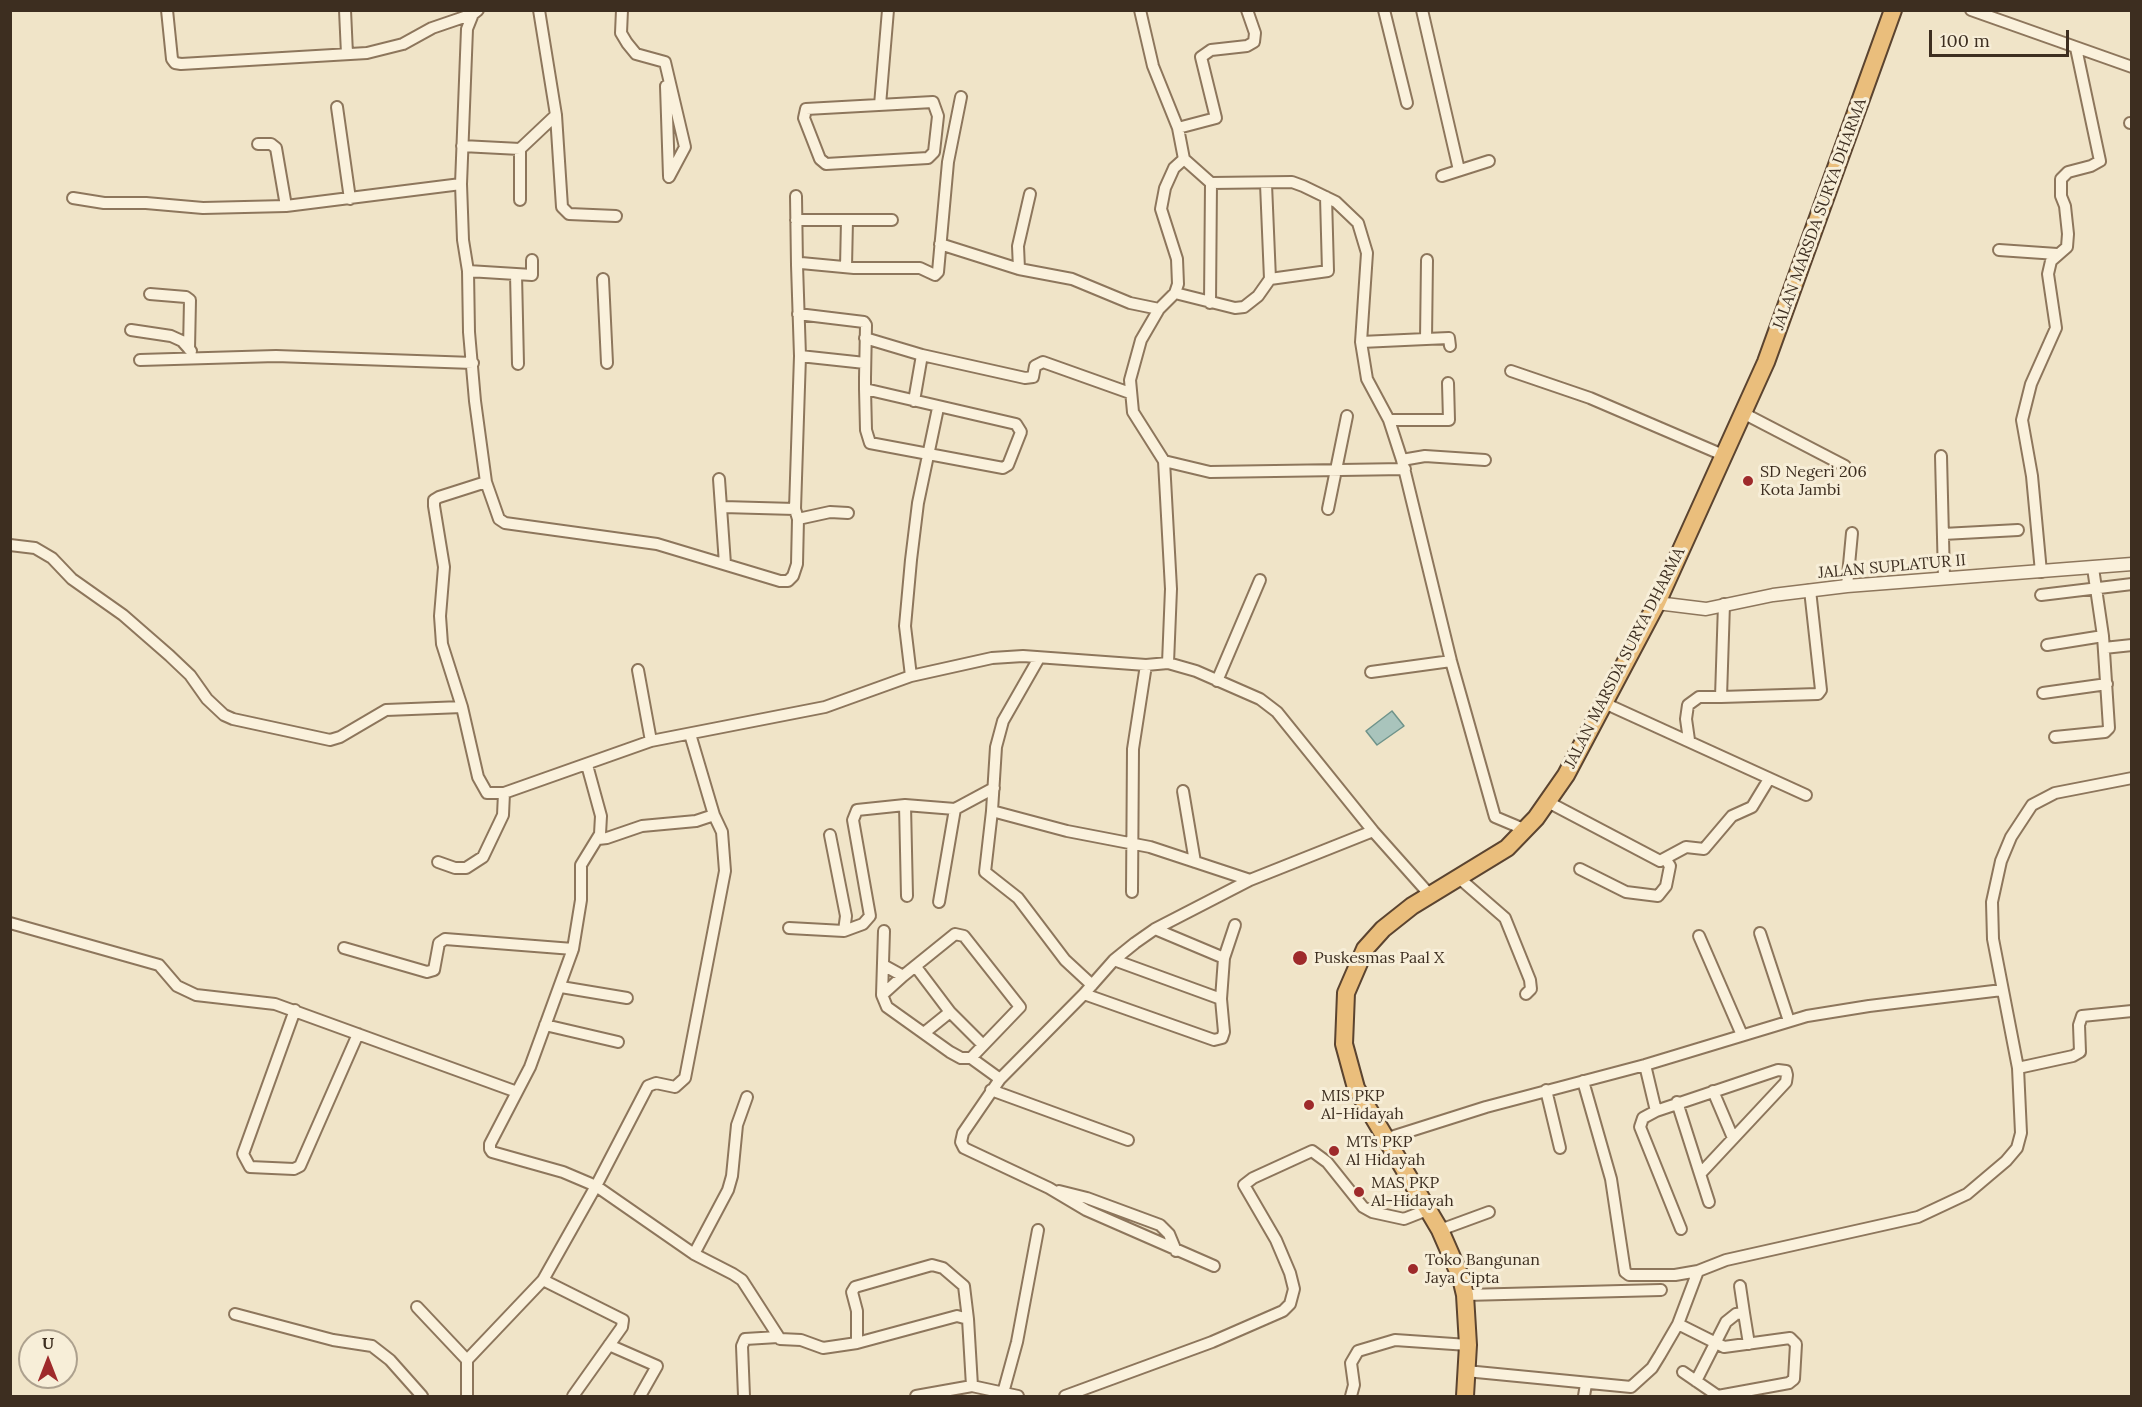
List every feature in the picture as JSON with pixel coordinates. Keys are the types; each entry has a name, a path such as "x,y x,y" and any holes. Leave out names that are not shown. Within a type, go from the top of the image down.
{"highway":[{"name":"JALAN MARSDA SURYA DHARMA","path":"1465,1396 1468,1345 1465,1295 1455,1262 1440,1230 1356,1088 1348,1063 1343,1020 1346,993 1365,950 1383,929 1430,895 1507,848 1527,830 1566,775 1602,702 1623,671 1657,603 1766,362 1893,10"}],"street":[{"path":"167,10 170,50 175,63 367,53 403,44 432,28 476,12"},
{"path":"345,10 347,54"},
{"path":"539,10 556,115 564,211 575,215 616,216"},
{"path":"622,10 621,33 627,44 636,54 665,62"},
{"path":"880,105 888,10"},
{"path":"1140,10 1153,66 1178,128 1184,159 1211,183 1292,182 1326,197 1349,213 1358,223 1364,236 1367,253 1361,342 1367,379 1389,420 1404,464 1451,661 1495,817 1527,830"},
{"path":"1178,128 1216,118 1201,57 1211,50 1247,46 1254,42 1256,33 1247,10"},
{"path":"1384,10 1407,103"},
{"path":"1422,10 1459,170"},
{"path":"1971,10 2132,67"},
{"path":"476,12 467,29 461,184 463,240 468,271 469,332 486,482 495,512 505,523 657,544 780,582 788,581 793,576 797,564 800,356 796,196"},
{"path":"2041,572 2032,476 2022,420 2031,384 2056,328 2048,274 2051,261 2067,247 2068,234 2065,206 2061,196 2061,179 2068,172 2091,166 2100,161 2076,48"},
{"path":"665,62 685,147 669,177 668,166 665,62"},
{"path":"797,265 801,263 846,267 920,268 935,275 948,162 961,97"},
{"path":"932,156 938,116 933,102 806,109 804,118 822,162 932,156 948,162"},
{"path":"337,107 350,199"},
{"path":"462,147 520,149 556,115"},
{"path":"258,144 270,144 276,148 286,206"},
{"path":"520,149 520,200"},
{"path":"1168,663 1171,590 1164,461 1137,422 1130,393 1132,364 1141,340 1159,309 1175,293 1178,284 1176,259 1161,209 1165,189 1174,168 1184,159"},
{"path":"1442,176 1489,161"},
{"path":"1210,303 1211,183"},
{"path":"73,198 104,203 146,203 204,208 286,206 461,184"},
{"path":"1175,293 1235,308 1244,307 1258,296 1270,279 1266,184"},
{"path":"1019,269 1018,246 1030,195"},
{"path":"1270,279 1328,271 1326,197"},
{"path":"796,220 892,220"},
{"path":"846,267 847,220"},
{"path":"940,244 1019,269 1066,277 1130,303 1159,309"},
{"path":"1999,250 2057,255"},
{"path":"468,271 532,275 532,260"},
{"path":"1426,339 1427,260"},
{"path":"516,274 518,364"},
{"path":"603,279 607,363"},
{"path":"150,294 186,297 190,300 189,349"},
{"path":"798,314 861,320 866,325 865,338 865,389 866,430 870,443 1003,468 1008,465 1021,432 1016,424 938,408 865,389"},
{"path":"131,330 171,336 197,358"},
{"path":"865,338 922,355 1025,378 1034,377 1035,366 1043,362 1130,393"},
{"path":"1361,342 1449,338 1450,346"},
{"path":"914,401 922,355"},
{"path":"140,360 276,356 473,363"},
{"path":"800,356 865,363"},
{"path":"1511,371 1590,398 1723,455"},
{"path":"1389,420 1449,420 1448,383"},
{"path":"911,676 905,626 918,503 938,408"},
{"path":"1743,413 1845,466"},
{"path":"1328,509 1347,416"},
{"path":"1164,461 1210,472 1404,464 1425,456 1485,460"},
{"path":"1941,456 1944,578"},
{"path":"719,479 723,507 725,564"},
{"path":"486,482 434,500 444,567 440,616 442,644 462,706 478,777 487,793 504,794 651,741 825,707 911,676 992,658 1039,658 1146,666 1168,663 1196,671 1260,699 1277,712 1373,831 1430,895"},
{"path":"723,507 796,514 849,513"},
{"path":"1943,534 2018,530"},
{"path":"1847,586 1852,533"},
{"path":"10,544 35,548 52,558 72,579 123,615 170,656 190,675 207,699 224,715 233,719 330,740 340,737 386,710 462,706"},
{"name":"JALAN SUPLATUR II","path":"1657,603 1706,609 1724,604 1847,586 2132,564"},
{"path":"2055,737 2108,731 2110,726 2103,636 2093,568"},
{"path":"1217,681 1260,580"},
{"path":"2041,595 2132,584"},
{"path":"1689,740 1686,719 1688,705 1699,698 1820,693 1810,590"},
{"path":"1721,697 1724,604"},
{"path":"2047,645 2103,636"},
{"path":"2104,648 2132,645"},
{"path":"1039,658 1002,721 996,747 985,872 1018,898 1065,960 1092,985"},
{"path":"1371,672 1451,661"},
{"path":"1132,892 1133,748 1146,666"},
{"path":"638,670 651,741"},
{"path":"2043,693 2107,684"},
{"path":"1602,702 1806,795"},
{"path":"467,1360 543,1280 596,1186 648,1086 656,1083 675,1087 685,1078 725,871 722,832 714,814 690,734"},
{"path":"587,765 601,816 598,839 581,865 581,900 573,949 530,1067 490,1144 492,1152 563,1173 596,1186 694,1254 742,1280 778,1337"},
{"path":"1583,1081 1611,1179 1625,1272 1632,1276 1698,1271 1726,1260 1918,1217 1968,1194 1985,1181 2017,1148 2021,1133 2022,1114 2018,1068 1994,939 1992,902 2001,861 2024,814 2032,805 2055,793 2132,778"},
{"path":"1548,802 1654,859 1666,860 1686,847 1704,849 1732,816 1752,807 1769,779"},
{"path":"789,928 844,931 863,924 870,916 854,828 854,813 858,810 875,806 904,805 955,808 994,788"},
{"path":"1183,791 1195,862"},
{"path":"438,862 455,868 466,868 483,857 503,815 504,794"},
{"path":"904,805 907,896"},
{"path":"939,902 955,808"},
{"path":"992,811 1067,831 1134,844 1250,880"},
{"path":"598,839 608,838 642,826 696,821 714,814"},
{"path":"1214,1266 1086,1210 1049,1188 964,1148 961,1142 963,1133 1000,1079 1084,994 1114,960 1155,929 1250,880 1373,831"},
{"path":"830,835 846,916 844,931"},
{"path":"1580,869 1626,892 1658,896 1666,886 1670,866 1666,860"},
{"path":"1459,878 1505,918 1527,969 1531,989 1527,994"},
{"path":"10,923 159,965 177,986 196,995 275,1004 295,1010 517,1092"},
{"path":"1084,994 1214,1040 1222,1038 1224,1032 1221,999 1224,958 1236,926"},
{"path":"1155,929 1224,958"},
{"path":"884,931 882,995 887,1007 950,1052 961,1058 971,1058 1000,1079"},
{"path":"1760,933 1789,1022"},
{"path":"882,995 955,934 963,936 1020,1004 1019,1009 971,1058"},
{"path":"1699,936 1742,1035"},
{"path":"344,948 428,972 434,970 439,943 445,939 573,949"},
{"path":"1114,960 1221,999"},
{"path":"883,965 903,976"},
{"path":"916,967 950,1012 983,1045"},
{"path":"561,987 627,998"},
{"path":"1385,1139 1546,1090 1645,1065 1789,1022 1869,1006 2002,990"},
{"path":"295,1010 243,1154 250,1167 294,1169 300,1166 358,1034"},
{"path":"2018,1068 2073,1056 2080,1052 2079,1025 2082,1016 2132,1011"},
{"path":"924,1033 950,1012"},
{"path":"545,1025 618,1042"},
{"path":"1645,1065 1656,1111"},
{"path":"1680,1229 1640,1127 1641,1121 1656,1111 1677,1102 1778,1070 1786,1071 1786,1082 1700,1174"},
{"path":"991,1090 1128,1140"},
{"path":"1546,1090 1560,1148"},
{"path":"1713,1091 1732,1138"},
{"path":"694,1254 728,1190 732,1176 737,1125 747,1097"},
{"path":"1677,1102 1709,1202"},
{"path":"1065,1396 1212,1342 1268,1318 1290,1304 1294,1289 1290,1273 1276,1240 1244,1185 1253,1178 1312,1151 1327,1162 1363,1207 1372,1212 1404,1219 1427,1210"},
{"path":"1049,1188 1087,1198 1160,1225 1169,1234 1176,1251"},
{"path":"1440,1230 1490,1212"},
{"path":"1002,1393 1017,1342 1038,1230"},
{"path":"856,1343 857,1311 852,1292 855,1287 932,1265 943,1268 964,1286 972,1386"},
{"path":"1466,1371 1626,1388 1635,1385 1652,1368 1678,1324 1698,1271"},
{"path":"543,1280 621,1318 622,1327 573,1396"},
{"path":"1740,1286 1749,1344"},
{"path":"1465,1295 1661,1290"},
{"path":"417,1307 467,1360 467,1396"},
{"path":"1696,1381 1726,1322 1736,1314 1743,1313"},
{"path":"235,1314 333,1340 372,1346 390,1360 422,1396"},
{"path":"744,1396 742,1346 745,1339 778,1337 801,1340 823,1348 856,1343 957,1316 968,1319"},
{"path":"1678,1324 1726,1347 1790,1338 1796,1344 1792,1382 1750,1393 1718,1396 1683,1372"},
{"path":"1351,1396 1354,1385 1351,1363 1358,1351 1395,1340 1468,1345"},
{"path":"609,1345 657,1366 640,1396"},
{"path":"1584,1396 1586,1384"},
{"path":"916,1396 972,1386 1018,1396"}],"water":[{"path":"1392,711 1404,726 1377,745 1366,731"}],"place":[{"name":"SD Negeri 206 Kota Jambi","path":"1748,481"},
{"name":"Puskesmas Paal X","path":"1300,958"},
{"name":"MIS PKP Al-Hidayah","path":"1309,1105"},
{"name":"MTs PKP Al Hidayah","path":"1334,1151"},
{"name":"MAS PKP Al-Hidayah","path":"1359,1192"},
{"name":"Toko Bangunan Jaya Cipta","path":"1413,1269"}]}
